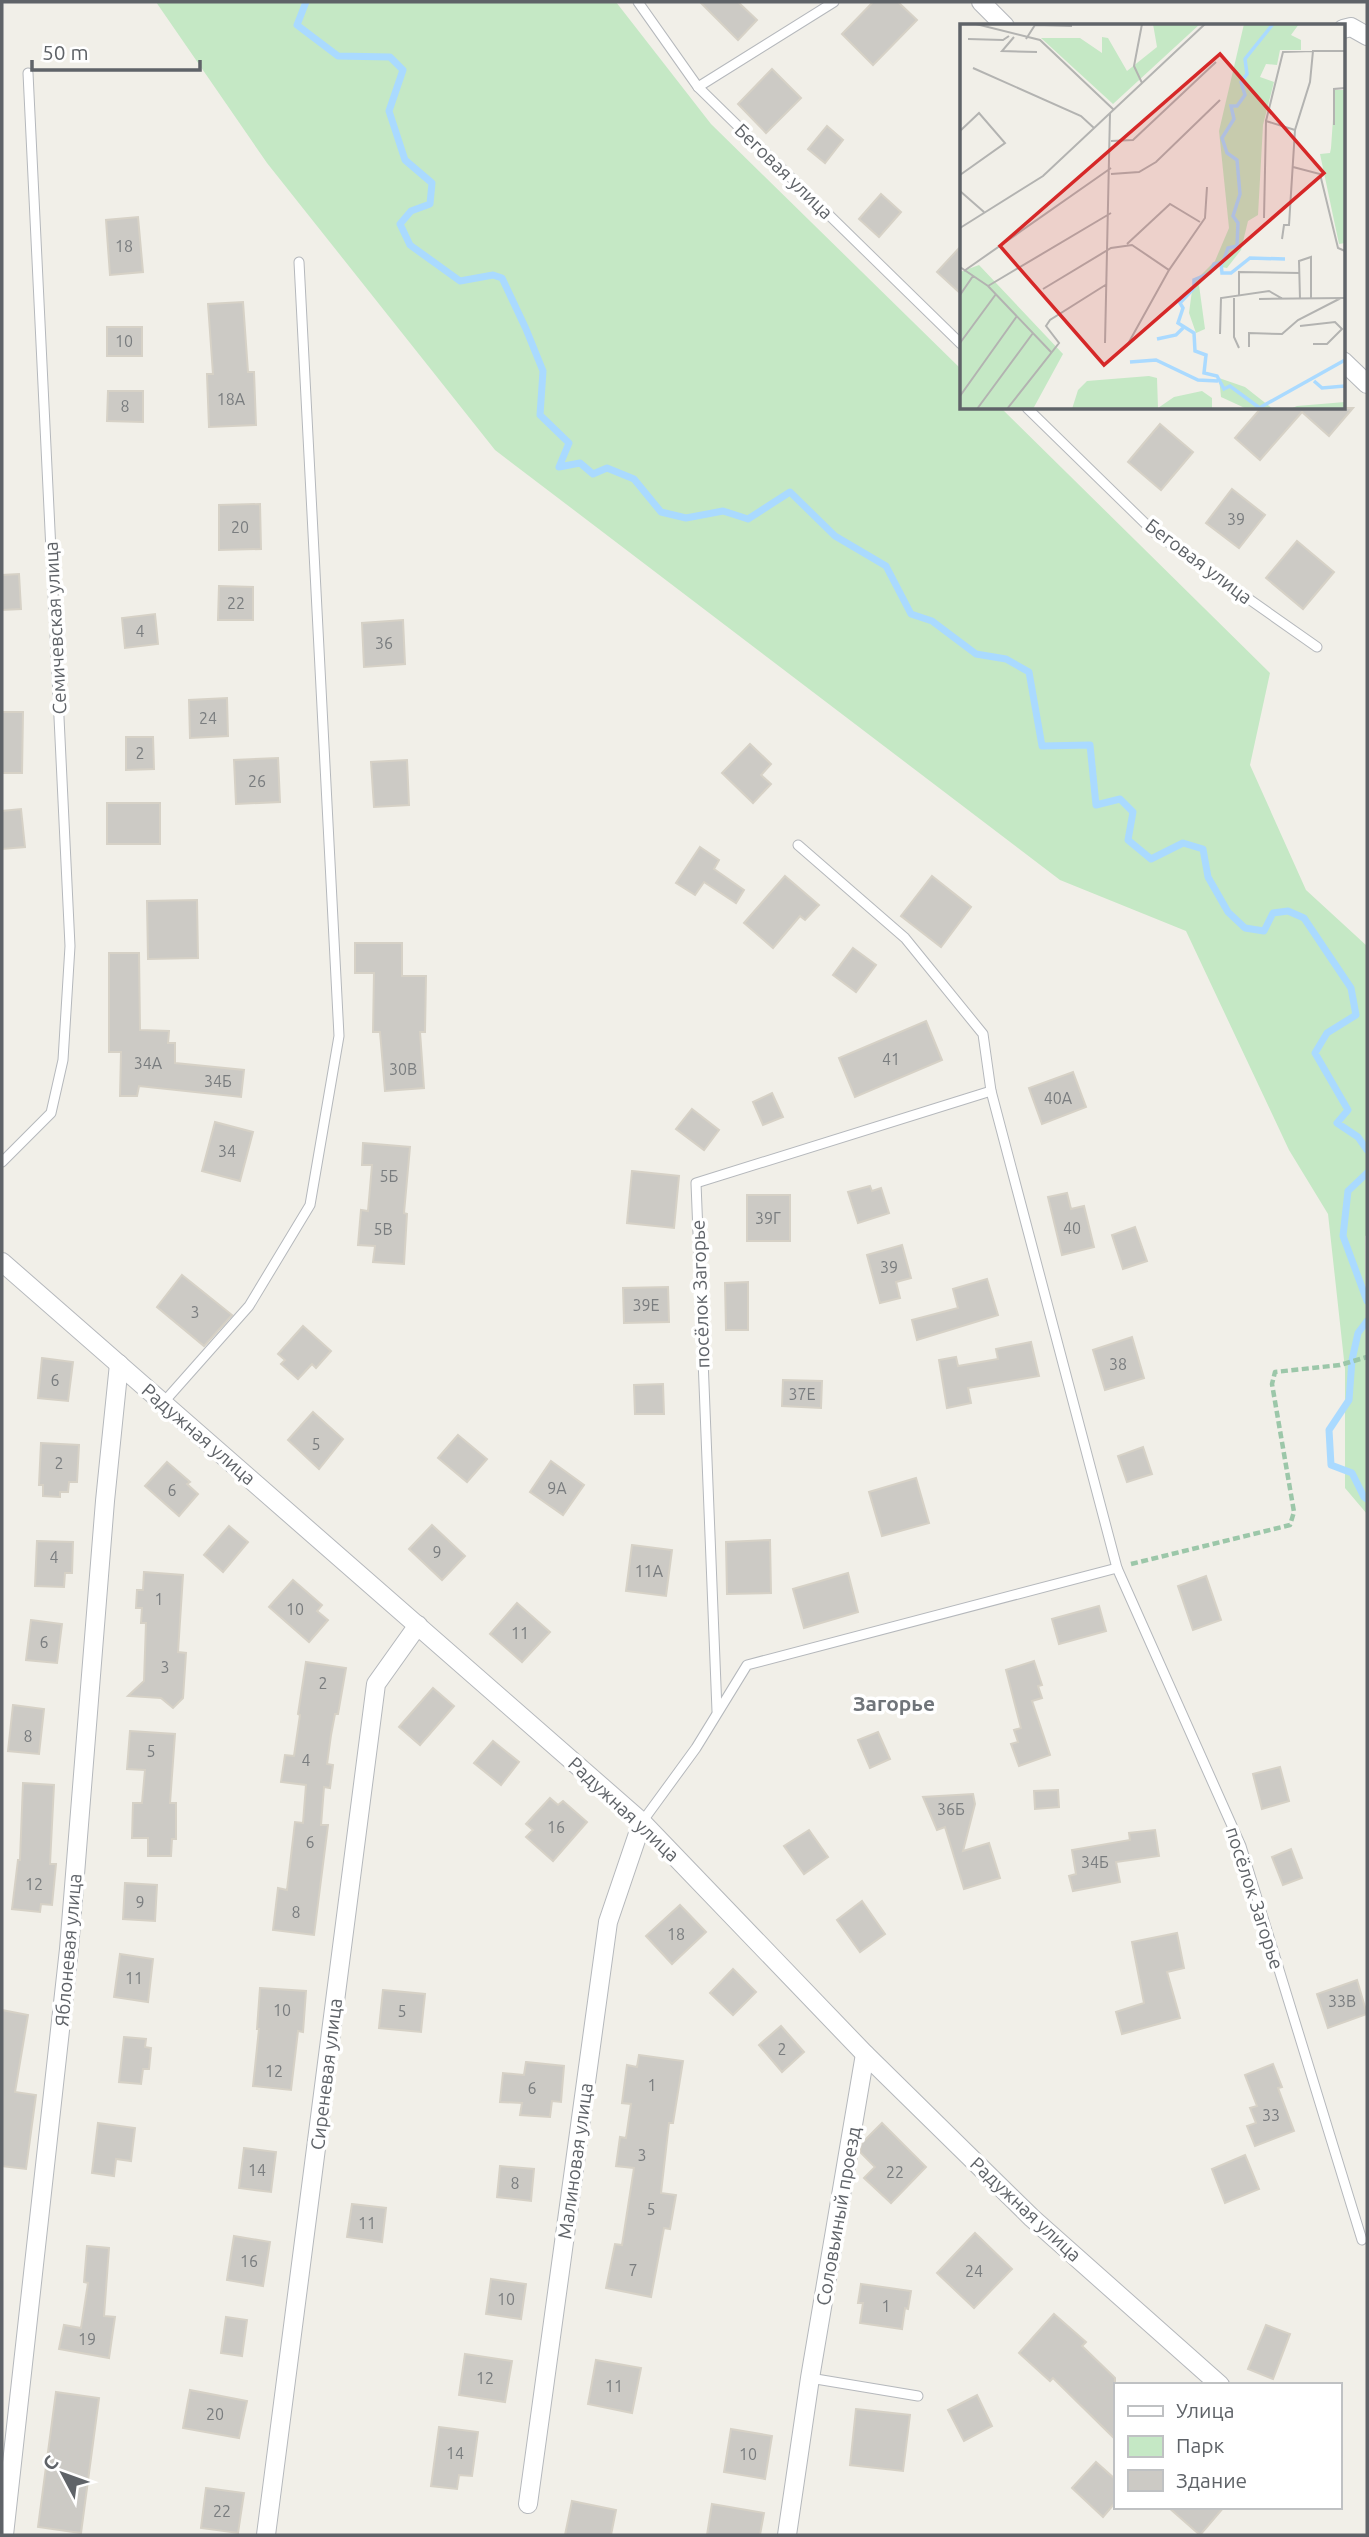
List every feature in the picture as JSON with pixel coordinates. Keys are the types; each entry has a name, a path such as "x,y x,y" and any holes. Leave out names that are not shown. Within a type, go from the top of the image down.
{"street":[{"path":"981,2 1003,24"},
{"path":"1344,29 1351,27 1367,36"},
{"path":"1344,362 1367,384"},
{"name":"Радужная улица","path":"2,1262 642,1822 865,2054 1032,2218 1218,2383"},
{"name":"Яблоневая улица","path":"4,2535 69,1949 104,1501 120,1364"},
{"name":"Сиреневая улица","path":"266,2535 376,1684 418,1625"},
{"name":"Малиновая улица","path":"528,2504 608,1922 642,1822"},
{"name":"Соловьиный проезд","path":"788,2535 810,2378 865,2054"}],"lane":[{"name":"Беговая улица","path":"638,2 698,87 960,343"},
{"path":"698,87 834,2"},
{"name":"Семичевская улица","path":"2,1162 51,1113 63,1059 70,946 28,73"},
{"path":"163,1403 249,1306 310,1205 339,1036 299,262"},
{"name":"Беговая улица","path":"1029,410 1156,533 1317,647"},
{"name":"посёлок Загорье","path":"798,845 905,938 982,1034 991,1091 1117,1568 1241,1846 1362,2241"},
{"name":"посёлок Загорье","path":"718,1713 696,1183 991,1091"},
{"path":"642,1822 696,1748 747,1665 1117,1568"},
{"path":"810,2378 918,2396"}],"path":[{"path":"1117,1568 1290,1525 1294,1512 1275,1408 1272,1384 1275,1372 1340,1365 1367,1357"}],"green space":[{"path":"156,2 616,2 711,124 960,368 960,410 1003,410 1270,673 1250,765 1306,890 1367,946 1367,1514 1345,1488 1345,1369 1328,1214 1289,1150 1186,931 1060,880 495,450 267,163"}],"building":[{"path":"700,2 738,2 757,20 738,40"},
{"path":"873,2 898,2 917,20 873,65 842,34"},
{"path":"772,69 801,98 766,133 738,104"},
{"path":"827,126 843,140 825,163 808,149"},
{"path":"881,194 901,212 879,237 859,219"},
{"path":"138,217 143,272 110,275 106,220"},
{"path":"960,247 960,293 937,272"},
{"path":"243,302 248,372 254,372 256,425 209,427 207,374 213,374 208,304"},
{"path":"107,327 142,327 142,356 107,356"},
{"path":"108,391 143,391 143,422 107,421"},
{"path":"1353,408 1329,436 1302,412 1260,460 1235,438 1259,410"},
{"path":"1160,424 1193,452 1161,490 1128,462"},
{"path":"1232,489 1265,515 1239,548 1206,523"},
{"path":"260,504 261,549 219,550 219,505"},
{"path":"1297,541 1334,572 1303,609 1266,578"},
{"path":"19,574 21,609 2,610 2,575"},
{"path":"219,586 253,587 253,620 218,620"},
{"path":"155,614 158,644 125,648 122,618"},
{"path":"403,620 405,664 364,667 362,623"},
{"path":"227,698 228,736 190,738 189,700"},
{"path":"2,712 23,712 22,773 2,773"},
{"path":"126,737 153,737 154,769 126,770"},
{"path":"750,744 771,764 761,775 771,784 753,803 722,773"},
{"path":"278,758 280,802 236,804 234,760"},
{"path":"407,760 409,805 374,807 371,762"},
{"path":"107,803 160,803 160,844 107,844"},
{"path":"21,809 25,847 2,849 2,811"},
{"path":"700,847 719,860 714,869 744,890 736,903 704,882 695,895 676,883"},
{"path":"785,876 819,905 805,920 800,916 773,948 744,923"},
{"path":"932,876 971,907 941,947 901,916"},
{"path":"197,900 198,958 148,959 147,901"},
{"path":"355,943 402,943 402,976 426,976 425,1032 420,1032 424,1088 385,1091 380,1032 373,1032 374,973 355,973"},
{"path":"853,948 876,965 856,992 833,975"},
{"path":"109,953 139,953 140,1030 169,1031 168,1043 175,1043 175,1063 244,1070 241,1097 139,1086 137,1096 120,1096 121,1052 109,1052"},
{"path":"926,1021 942,1060 855,1097 839,1058"},
{"path":"1073,1072 1086,1107 1042,1124 1029,1088"},
{"path":"772,1093 783,1117 763,1125 753,1102"},
{"path":"692,1109 719,1130 704,1150 676,1129"},
{"path":"215,1122 253,1132 240,1181 202,1171"},
{"path":"363,1143 410,1147 404,1213 407,1214 404,1264 373,1262 375,1246 358,1245 361,1210 368,1211 372,1165 362,1165"},
{"path":"632,1171 679,1176 674,1228 627,1223"},
{"path":"870,1186 872,1191 881,1188 889,1213 858,1223 848,1192"},
{"path":"1067,1193 1071,1209 1084,1206 1094,1247 1062,1255 1048,1197"},
{"path":"747,1195 790,1195 790,1241 747,1241"},
{"path":"1135,1227 1147,1261 1123,1269 1112,1235"},
{"path":"902,1245 911,1278 896,1282 900,1298 880,1303 867,1255"},
{"path":"182,1275 232,1315 204,1346 157,1307"},
{"path":"987,1279 998,1315 917,1340 912,1320 958,1308 953,1289"},
{"path":"748,1282 748,1330 726,1330 725,1283"},
{"path":"668,1287 669,1322 624,1323 623,1288"},
{"path":"303,1326 331,1351 316,1368 312,1364 298,1379 281,1364 285,1360 278,1354"},
{"path":"1132,1337 1144,1378 1105,1390 1093,1350"},
{"path":"1031,1342 1039,1376 968,1388 971,1403 947,1408 939,1360 956,1357 958,1366 998,1359 996,1349"},
{"path":"42,1358 73,1362 68,1401 38,1398"},
{"path":"783,1380 822,1381 821,1408 782,1406"},
{"path":"663,1384 664,1414 635,1414 634,1385"},
{"path":"313,1412 343,1439 319,1469 288,1440"},
{"path":"458,1435 487,1459 467,1482 438,1458"},
{"path":"41,1443 79,1445 77,1482 69,1482 68,1492 60,1492 60,1497 43,1496 43,1485 39,1485"},
{"path":"1143,1447 1152,1474 1127,1482 1118,1456"},
{"path":"551,1461 584,1485 563,1515 530,1492"},
{"path":"167,1462 190,1482 187,1484 198,1494 179,1516 145,1486"},
{"path":"916,1478 929,1523 882,1536 869,1492"},
{"path":"432,1525 465,1556 442,1580 409,1549"},
{"path":"229,1526 248,1542 223,1572 204,1555"},
{"path":"770,1540 771,1593 727,1594 726,1542"},
{"path":"37,1541 73,1542 72,1573 65,1573 64,1587 35,1586"},
{"path":"632,1545 672,1550 666,1596 626,1591"},
{"path":"144,1572 183,1575 178,1652 186,1653 183,1698 173,1708 161,1698 128,1696 144,1681 146,1623 141,1623 142,1608 136,1608 137,1590 143,1590"},
{"path":"848,1573 858,1612 804,1628 793,1589"},
{"path":"1206,1576 1221,1620 1193,1630 1178,1586"},
{"path":"293,1580 322,1605 317,1611 328,1620 309,1642 269,1607"},
{"path":"517,1603 550,1632 522,1662 490,1634"},
{"path":"1099,1606 1106,1631 1059,1644 1052,1619"},
{"path":"31,1620 62,1624 57,1663 26,1660"},
{"path":"1034,1661 1042,1685 1038,1686 1042,1698 1032,1701 1050,1755 1019,1766 1011,1744 1018,1742 1014,1730 1021,1728 1006,1670"},
{"path":"306,1662 346,1668 327,1764 333,1765 330,1788 324,1787 321,1825 328,1825 314,1935 273,1930 278,1888 287,1890 295,1822 303,1823 306,1785 281,1782 285,1755 294,1756"},
{"path":"433,1688 454,1706 420,1745 399,1727"},
{"path":"13,1705 44,1709 39,1754 8,1751"},
{"path":"130,1731 175,1734 170,1803 176,1803 176,1839 172,1839 171,1856 148,1856 148,1838 132,1838 133,1803 142,1803 145,1770 127,1769"},
{"path":"878,1732 890,1759 870,1768 858,1740"},
{"path":"493,1741 519,1762 501,1785 474,1763"},
{"path":"1280,1767 1289,1801 1262,1809 1253,1774"},
{"path":"23,1783 54,1785 50,1864 56,1864 52,1905 41,1904 40,1912 12,1909 20,1860"},
{"path":"1058,1790 1059,1807 1035,1809 1034,1791"},
{"path":"973,1794 975,1804 963,1851 989,1843 1000,1878 964,1889 945,1827 937,1830 923,1797"},
{"path":"550,1798 558,1805 563,1801 587,1822 553,1861 526,1837 533,1830 526,1824"},
{"path":"809,1830 828,1857 804,1874 784,1846"},
{"path":"1155,1830 1159,1856 1116,1862 1120,1882 1073,1891 1069,1876 1076,1874 1072,1850 1130,1840 1129,1833"},
{"path":"1291,1849 1302,1878 1283,1885 1272,1857"},
{"path":"125,1883 157,1885 155,1921 123,1919"},
{"path":"862,1901 885,1934 860,1952 837,1920"},
{"path":"680,1905 706,1932 672,1964 646,1936"},
{"path":"1177,1933 1184,1968 1167,1972 1180,2018 1122,2034 1116,2012 1144,2003 1132,1942"},
{"path":"120,1954 153,1959 148,2002 114,1997"},
{"path":"733,1969 756,1992 733,2015 710,1993"},
{"path":"1357,1980 1367,2014 1328,2028 1317,1994"},
{"path":"260,1988 306,1991 303,2032 298,2031 291,2090 253,2086"},
{"path":"383,1990 425,1994 421,2032 379,2028"},
{"path":"2,2010 28,2015 15,2092 36,2095 26,2169 2,2166"},
{"path":"781,2026 804,2052 782,2072 759,2045"},
{"path":"124,2037 146,2039 145,2047 151,2048 149,2069 143,2069 141,2084 119,2082"},
{"path":"639,2055 683,2061 673,2123 669,2123 661,2193 676,2195 670,2229 664,2228 651,2297 606,2288 615,2244 622,2245 634,2168 616,2166 620,2137 626,2138 631,2104 622,2103 627,2065 637,2067"},
{"path":"526,2062 564,2066 561,2102 552,2101 550,2117 520,2115 522,2103 500,2102 503,2073 524,2075"},
{"path":"1273,2064 1282,2087 1278,2088 1294,2131 1255,2146 1247,2126 1256,2123 1250,2108 1257,2106 1245,2075"},
{"path":"98,2123 135,2128 131,2161 116,2159 114,2176 92,2173"},
{"path":"882,2123 926,2167 891,2203 864,2178 875,2167 860,2152 861,2144"},
{"path":"244,2148 276,2152 271,2192 239,2188"},
{"path":"1245,2155 1259,2189 1225,2203 1212,2169"},
{"path":"500,2166 534,2169 531,2201 497,2197"},
{"path":"352,2204 386,2208 382,2242 347,2237"},
{"path":"975,2233 1012,2269 974,2308 937,2273"},
{"path":"234,2236 270,2242 263,2286 227,2280"},
{"path":"87,2246 109,2248 104,2316 115,2317 109,2358 59,2349 64,2325 81,2328 88,2283 84,2282"},
{"path":"491,2279 526,2284 521,2319 486,2314"},
{"path":"861,2284 911,2291 902,2329 860,2323 863,2303 858,2303"},
{"path":"1054,2314 1086,2342 1082,2346 1115,2378 1114,2438 1053,2378 1050,2381 1019,2353"},
{"path":"226,2317 247,2320 242,2356 221,2353"},
{"path":"1266,2325 1290,2334 1273,2379 1248,2369"},
{"path":"465,2354 512,2361 505,2402 459,2395"},
{"path":"596,2360 641,2368 632,2413 588,2404"},
{"path":"190,2390 247,2401 239,2438 183,2428"},
{"path":"56,2392 99,2398 81,2533 38,2527"},
{"path":"977,2395 992,2426 964,2441 948,2410"},
{"path":"856,2409 910,2415 903,2471 850,2465"},
{"path":"439,2427 478,2432 472,2476 459,2475 457,2489 431,2486"},
{"path":"731,2429 772,2436 765,2479 724,2472"},
{"path":"1096,2462 1114,2478 1114,2504 1103,2517 1072,2488"},
{"path":"206,2488 244,2493 238,2533 201,2528"},
{"path":"572,2501 616,2510 611,2535 565,2535"},
{"path":"712,2504 764,2513 760,2535 707,2535"},
{"path":"1170,2509 1222,2509 1200,2535"}],"waterway":[{"path":"306,2 297,25 338,56 390,57 403,70 389,111 405,160 432,183 430,204 411,211 400,224 410,245 460,281 493,275 502,278 543,371 540,415 569,443 559,467 580,463 593,474 607,468 634,479 661,512 686,518 723,511 748,519 790,492 835,536 886,566 911,614 932,621 976,654 1006,659 1029,672 1042,746 1090,745 1096,805 1120,799 1133,812 1128,840 1151,859 1183,843 1203,849 1208,877 1228,912 1245,928 1264,931 1273,913 1288,911 1304,918 1351,988 1356,1015 1327,1033 1315,1053 1348,1110 1337,1123 1358,1137 1367,1150"},
{"path":"1367,1173 1348,1191 1343,1236 1367,1301"},
{"path":"1367,1321 1358,1333 1352,1360 1349,1400 1329,1430 1331,1465 1352,1473 1367,1499"}],"district":[{"name":"Загорье","path":"894,1703"}]}
